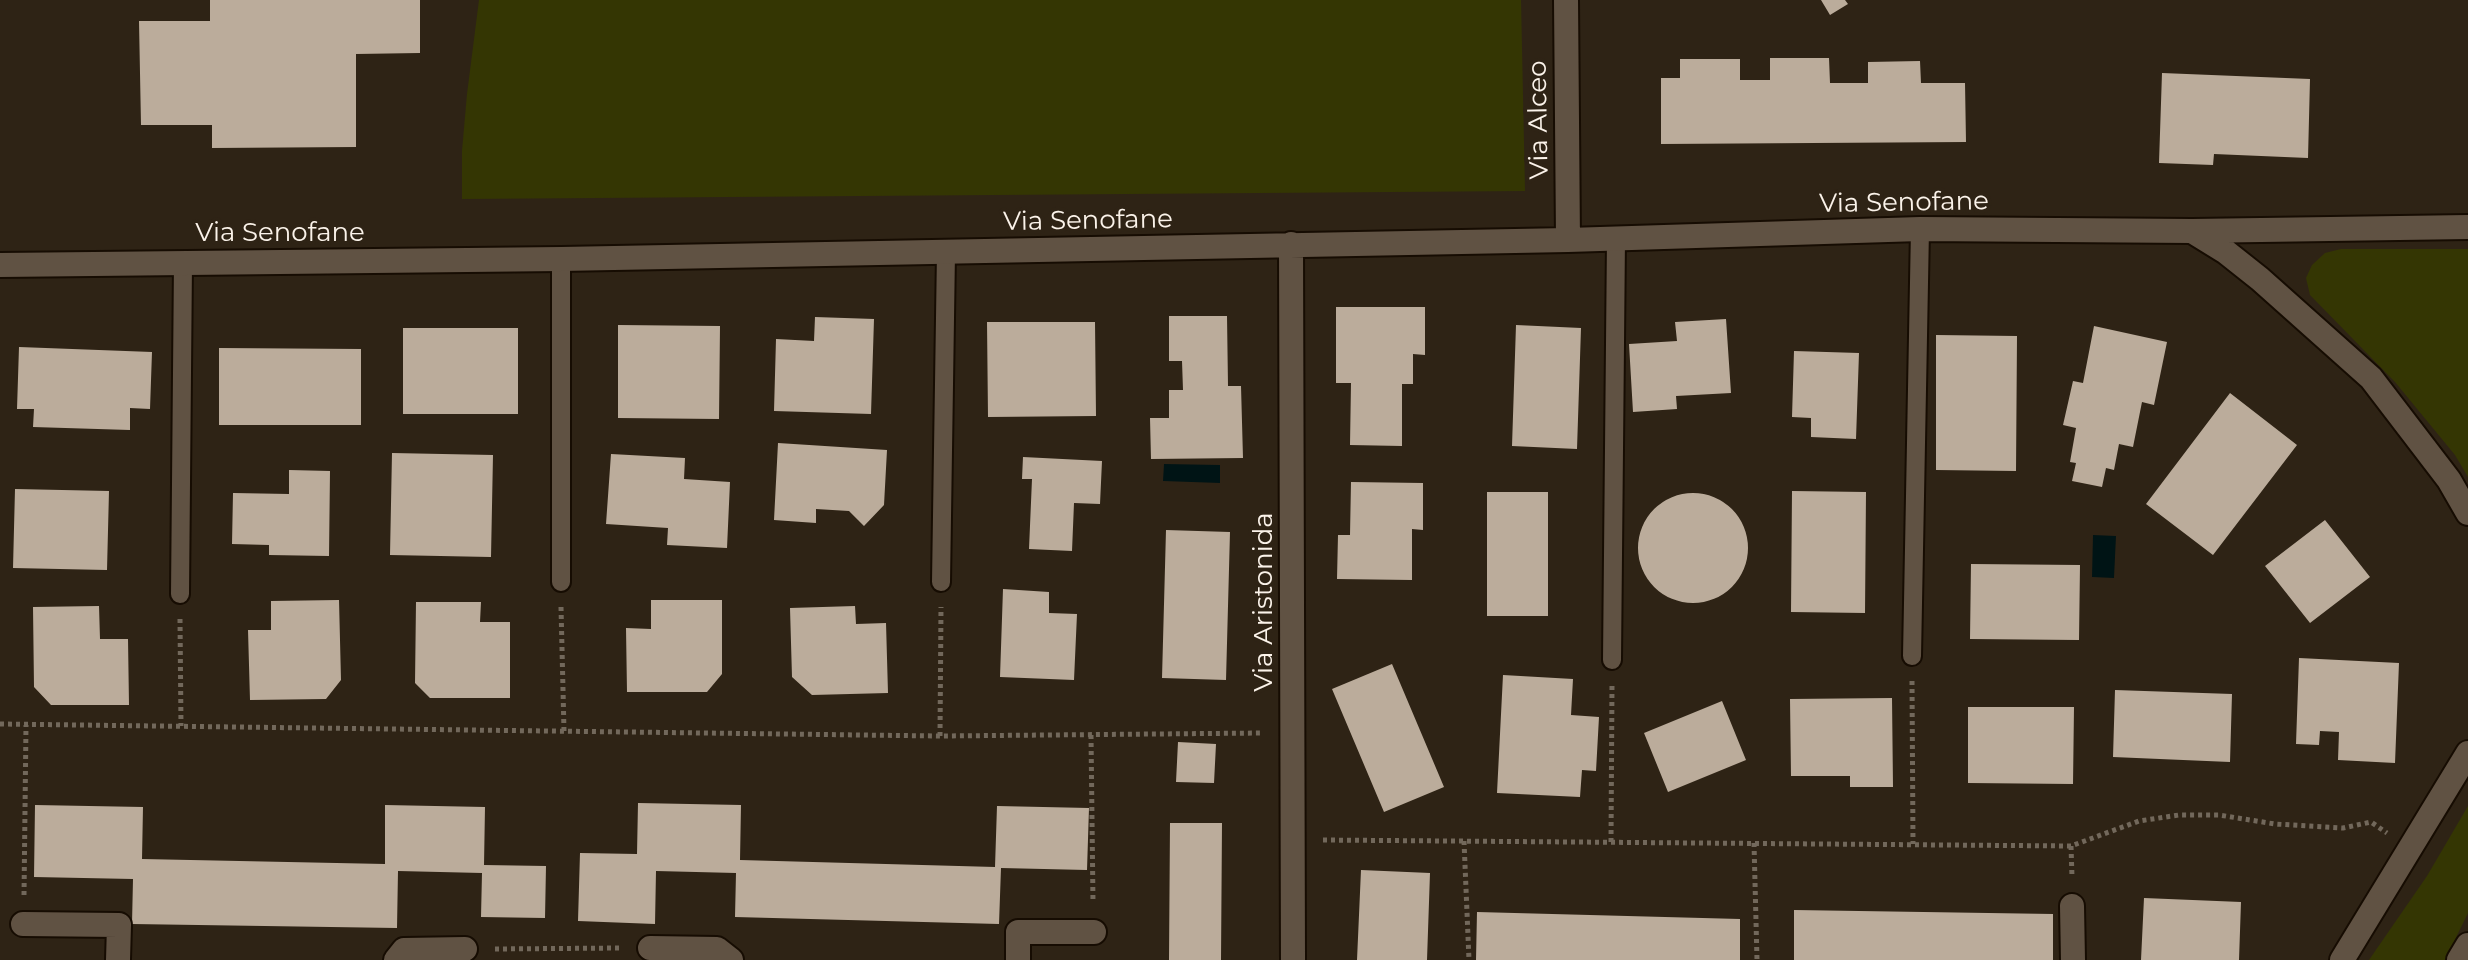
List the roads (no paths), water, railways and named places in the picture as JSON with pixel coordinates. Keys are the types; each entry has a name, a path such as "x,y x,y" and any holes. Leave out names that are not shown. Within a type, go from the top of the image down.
{"street":[{"name":"Via Alceo","path":"1566,0 1568,240"},
{"name":"Via Senofane","path":"0,265 946,252 1568,240 1920,229 2192,231 2468,227"},
{"path":"2192,231 2226,252 2260,279 2371,378 2449,480 2468,513"},
{"name":"Via Aristonida","path":"1291,244 1293,960"},
{"path":"2342,960 2468,753"},
{"path":"2072,906 2073,960"},
{"path":"23,924 119,925 118,960"},
{"path":"1018,960 1018,932 1094,932"},
{"path":"2459,960 2468,945"},
{"path":"650,948 717,949 731,960"},
{"path":"396,960 404,950 465,949"}],"lane":[{"path":"1912,656 1920,229"},
{"path":"1612,660 1616,238"},
{"path":"941,582 946,252"},
{"path":"561,259 561,582"},
{"path":"180,594 183,262"}]}
